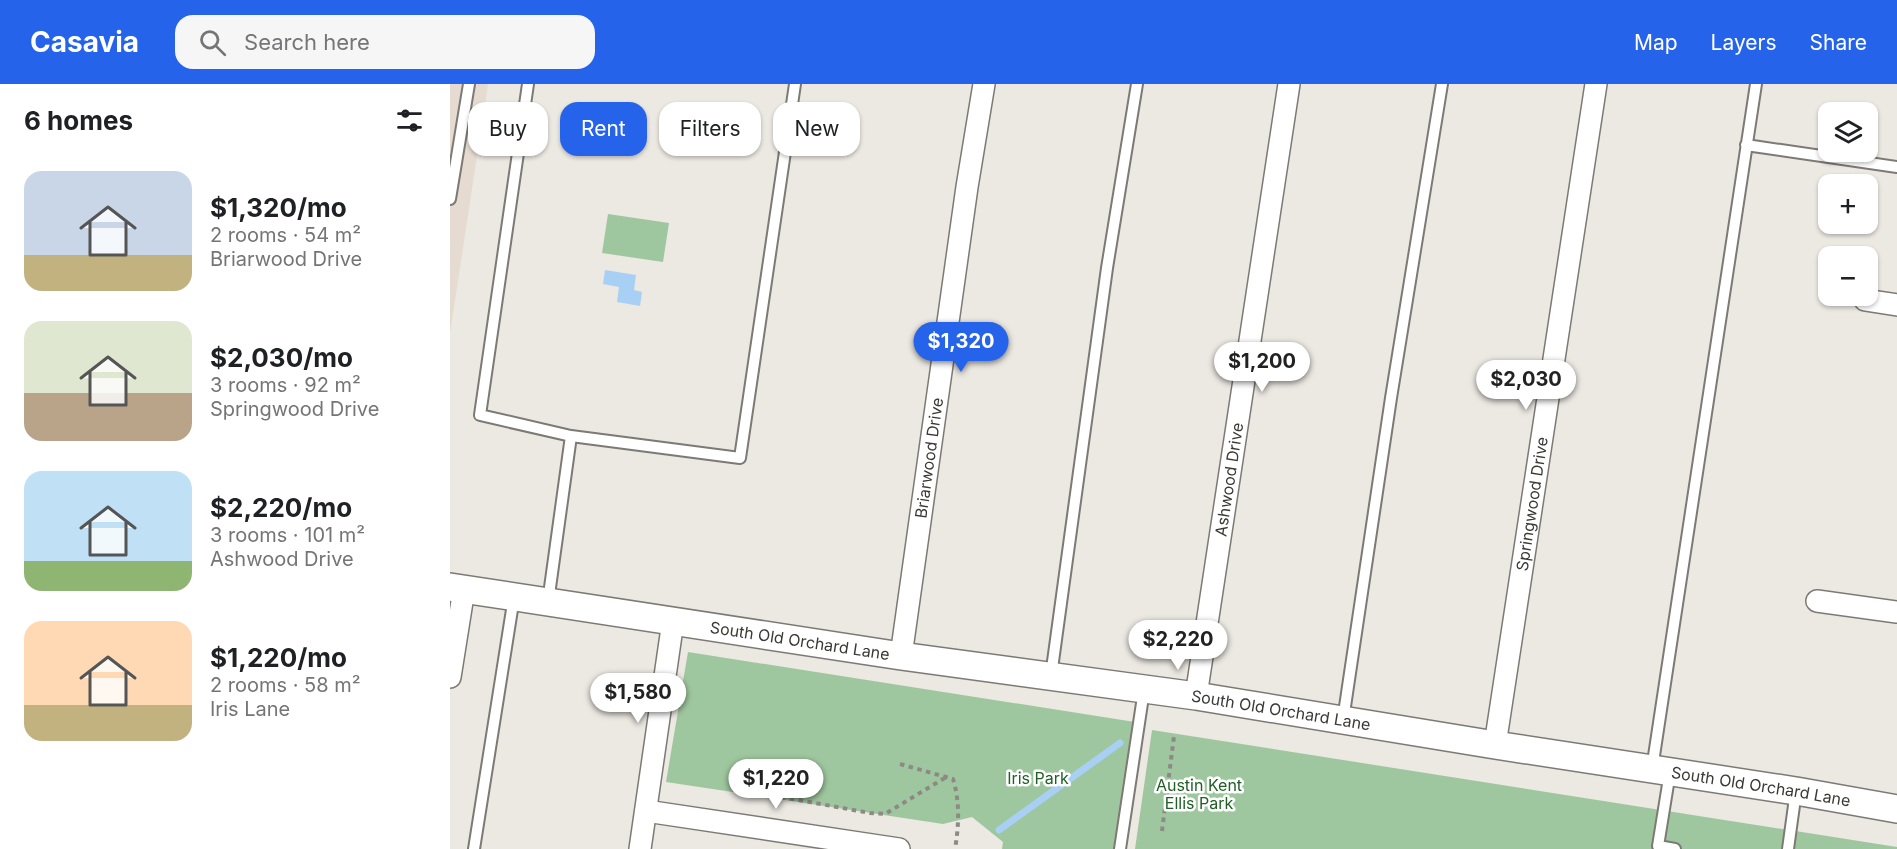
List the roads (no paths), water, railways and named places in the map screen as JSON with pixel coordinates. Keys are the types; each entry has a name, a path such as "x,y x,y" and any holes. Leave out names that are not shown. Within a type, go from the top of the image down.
{"street":[{"name":"Briarwood Drive","path":"901,656 967,187 984,84"},
{"name":"Ashwood Drive","path":"1196,696 1289,84"},
{"name":"Springwood Drive","path":"1495,745 1596,84"},
{"path":"1878,302 1897,305"},
{"name":"South Old Orchard Lane","path":"457,588 901,656 1196,696 1495,745 1797,790 1897,809"},
{"path":"450,678 457,588"},
{"path":"1817,601 1897,612"},
{"path":"640,849 673,621"},
{"path":"646,811 800,841 900,849"}],"lane":[{"path":"450,200 469,84"},
{"path":"528,84 480,415 571,436 740,458 795,84"},
{"path":"1051,676 1107,268 1137,84"},
{"path":"1343,720 1391,398 1442,84"},
{"path":"1675,849 1658,846 1661,770 1756,84"},
{"path":"1746,145 1897,167"},
{"path":"548,602 571,436"},
{"path":"474,849 514,597"},
{"path":"1120,849 1144,689"},
{"path":"1788,849 1797,790"}],"water":[{"path":"605,270 636,275 634,290 642,292 640,306 617,302 619,287 603,284"}],"waterway":[{"path":"999,830 1120,743"}],"park label":[{"name":"Iris Park","path":"1038,778"},
{"name":"Austin Kent Ellis Park","path":"1199,794"}]}
